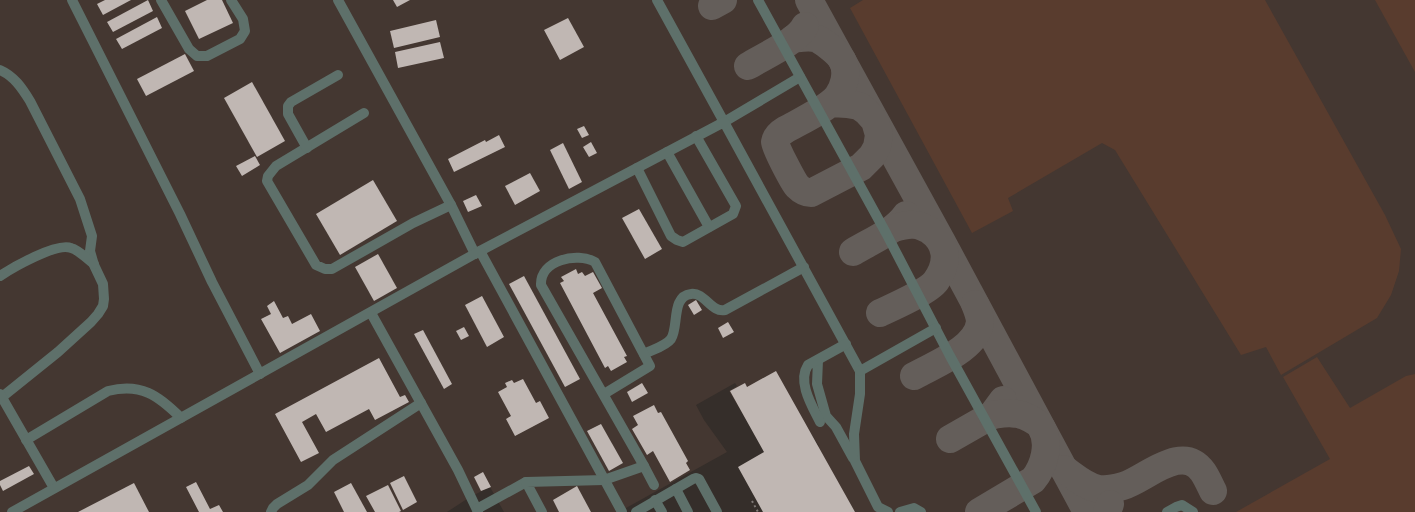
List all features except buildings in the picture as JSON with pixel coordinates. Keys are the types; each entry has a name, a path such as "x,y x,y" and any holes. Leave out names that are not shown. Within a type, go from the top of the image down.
{"lane":[{"path":"72,0 180,214 212,282 260,374"},
{"path":"161,0 189,49 197,56 207,56 240,39 245,31 243,19 231,0"},
{"path":"338,0 622,512"},
{"path":"657,0 860,371 860,394 854,434 854,461"},
{"path":"758,0 886,232 936,328 1036,512"},
{"path":"0,70 13,78 30,101 80,200 92,236 90,251 104,290 102,306 98,314 91,322 58,352 1,395 54,488"},
{"path":"307,148 288,114 288,106 291,102 338,75"},
{"path":"12,512 478,252 724,122 800,77"},
{"path":"364,113 276,166 268,176 267,181 316,265 325,269 332,269 413,223 451,205"},
{"path":"637,168 671,236 683,242 733,214 736,206 696,136"},
{"path":"667,152 709,227"},
{"path":"0,276 37,256 63,247 71,248 94,264"},
{"path":"604,394 650,366 595,262 588,259 565,258 545,270 541,280 543,290 604,394 654,485"},
{"path":"644,354 670,341 678,303 685,296 691,294 699,295 717,310 721,311 804,267"},
{"path":"371,313 422,403 478,511 526,482 604,480 644,466"},
{"path":"860,371 936,328"},
{"path":"820,422 811,405 803,377 805,371 808,365 846,344"},
{"path":"818,360 817,384 826,416 836,427 878,507 888,512"},
{"path":"26,440 108,391 120,388 131,388 154,395 166,403 181,418"},
{"path":"271,512 272,508 277,504 308,485 333,460 422,403"},
{"path":"636,512 696,478 699,479 717,512"},
{"path":"526,482 542,512"},
{"path":"676,489 688,512"},
{"path":"655,500 662,512"},
{"path":"1166,512 1182,505 1193,512"},
{"path":"900,512 914,508 921,512"}],"path":[{"path":"752,501 758,512"}],"shaded area":[{"path":"0,0 1415,0 1415,512 833,512 806,454 819,446 808,429 769,458 729,391 737,386 735,383 696,405 704,420 727,452 626,508 627,512 504,512 490,487 470,497 447,512 0,512"},
{"path":"863,0 1265,0 1385,215 1401,249 1399,271 1391,295 1377,318 1281,375 1266,347 1241,355 1115,150 1102,143 1008,198 1013,211 972,233 850,8"},
{"path":"1375,0 1415,0 1415,72"},
{"path":"1317,357 1350,408 1406,376 1415,374 1415,512 1236,512 1330,459 1283,377"}],"taxiway":[{"path":"712,6 723,0"},
{"path":"809,0 942,242 1087,512"},
{"path":"748,66 788,43 795,38 805,26"},
{"path":"793,39 809,37 818,39 836,52 843,62 845,71 842,89 837,97 820,111 783,131 778,135 775,142 784,164 797,186 800,189 811,193 861,167 872,156 877,147 879,135 875,121 866,111 859,106 831,103"},
{"path":"853,252 882,236 901,221 906,215"},
{"path":"880,313 932,285 940,274 945,260 943,247 940,241 929,230 917,225 904,225 894,228"},
{"path":"914,376 954,355 971,340 977,332 980,322 975,304"},
{"path":"950,439 992,415 1003,400"},
{"path":"979,512 1033,480 1037,475 1045,455 1046,440 1041,427 1037,423 1027,417 1014,413 992,415"},
{"path":"1064,469 1089,486 1099,489 1108,489 1123,486 1164,465 1175,461 1185,461 1194,464 1203,472 1213,491"},
{"path":"1107,512 1110,504"}]}
